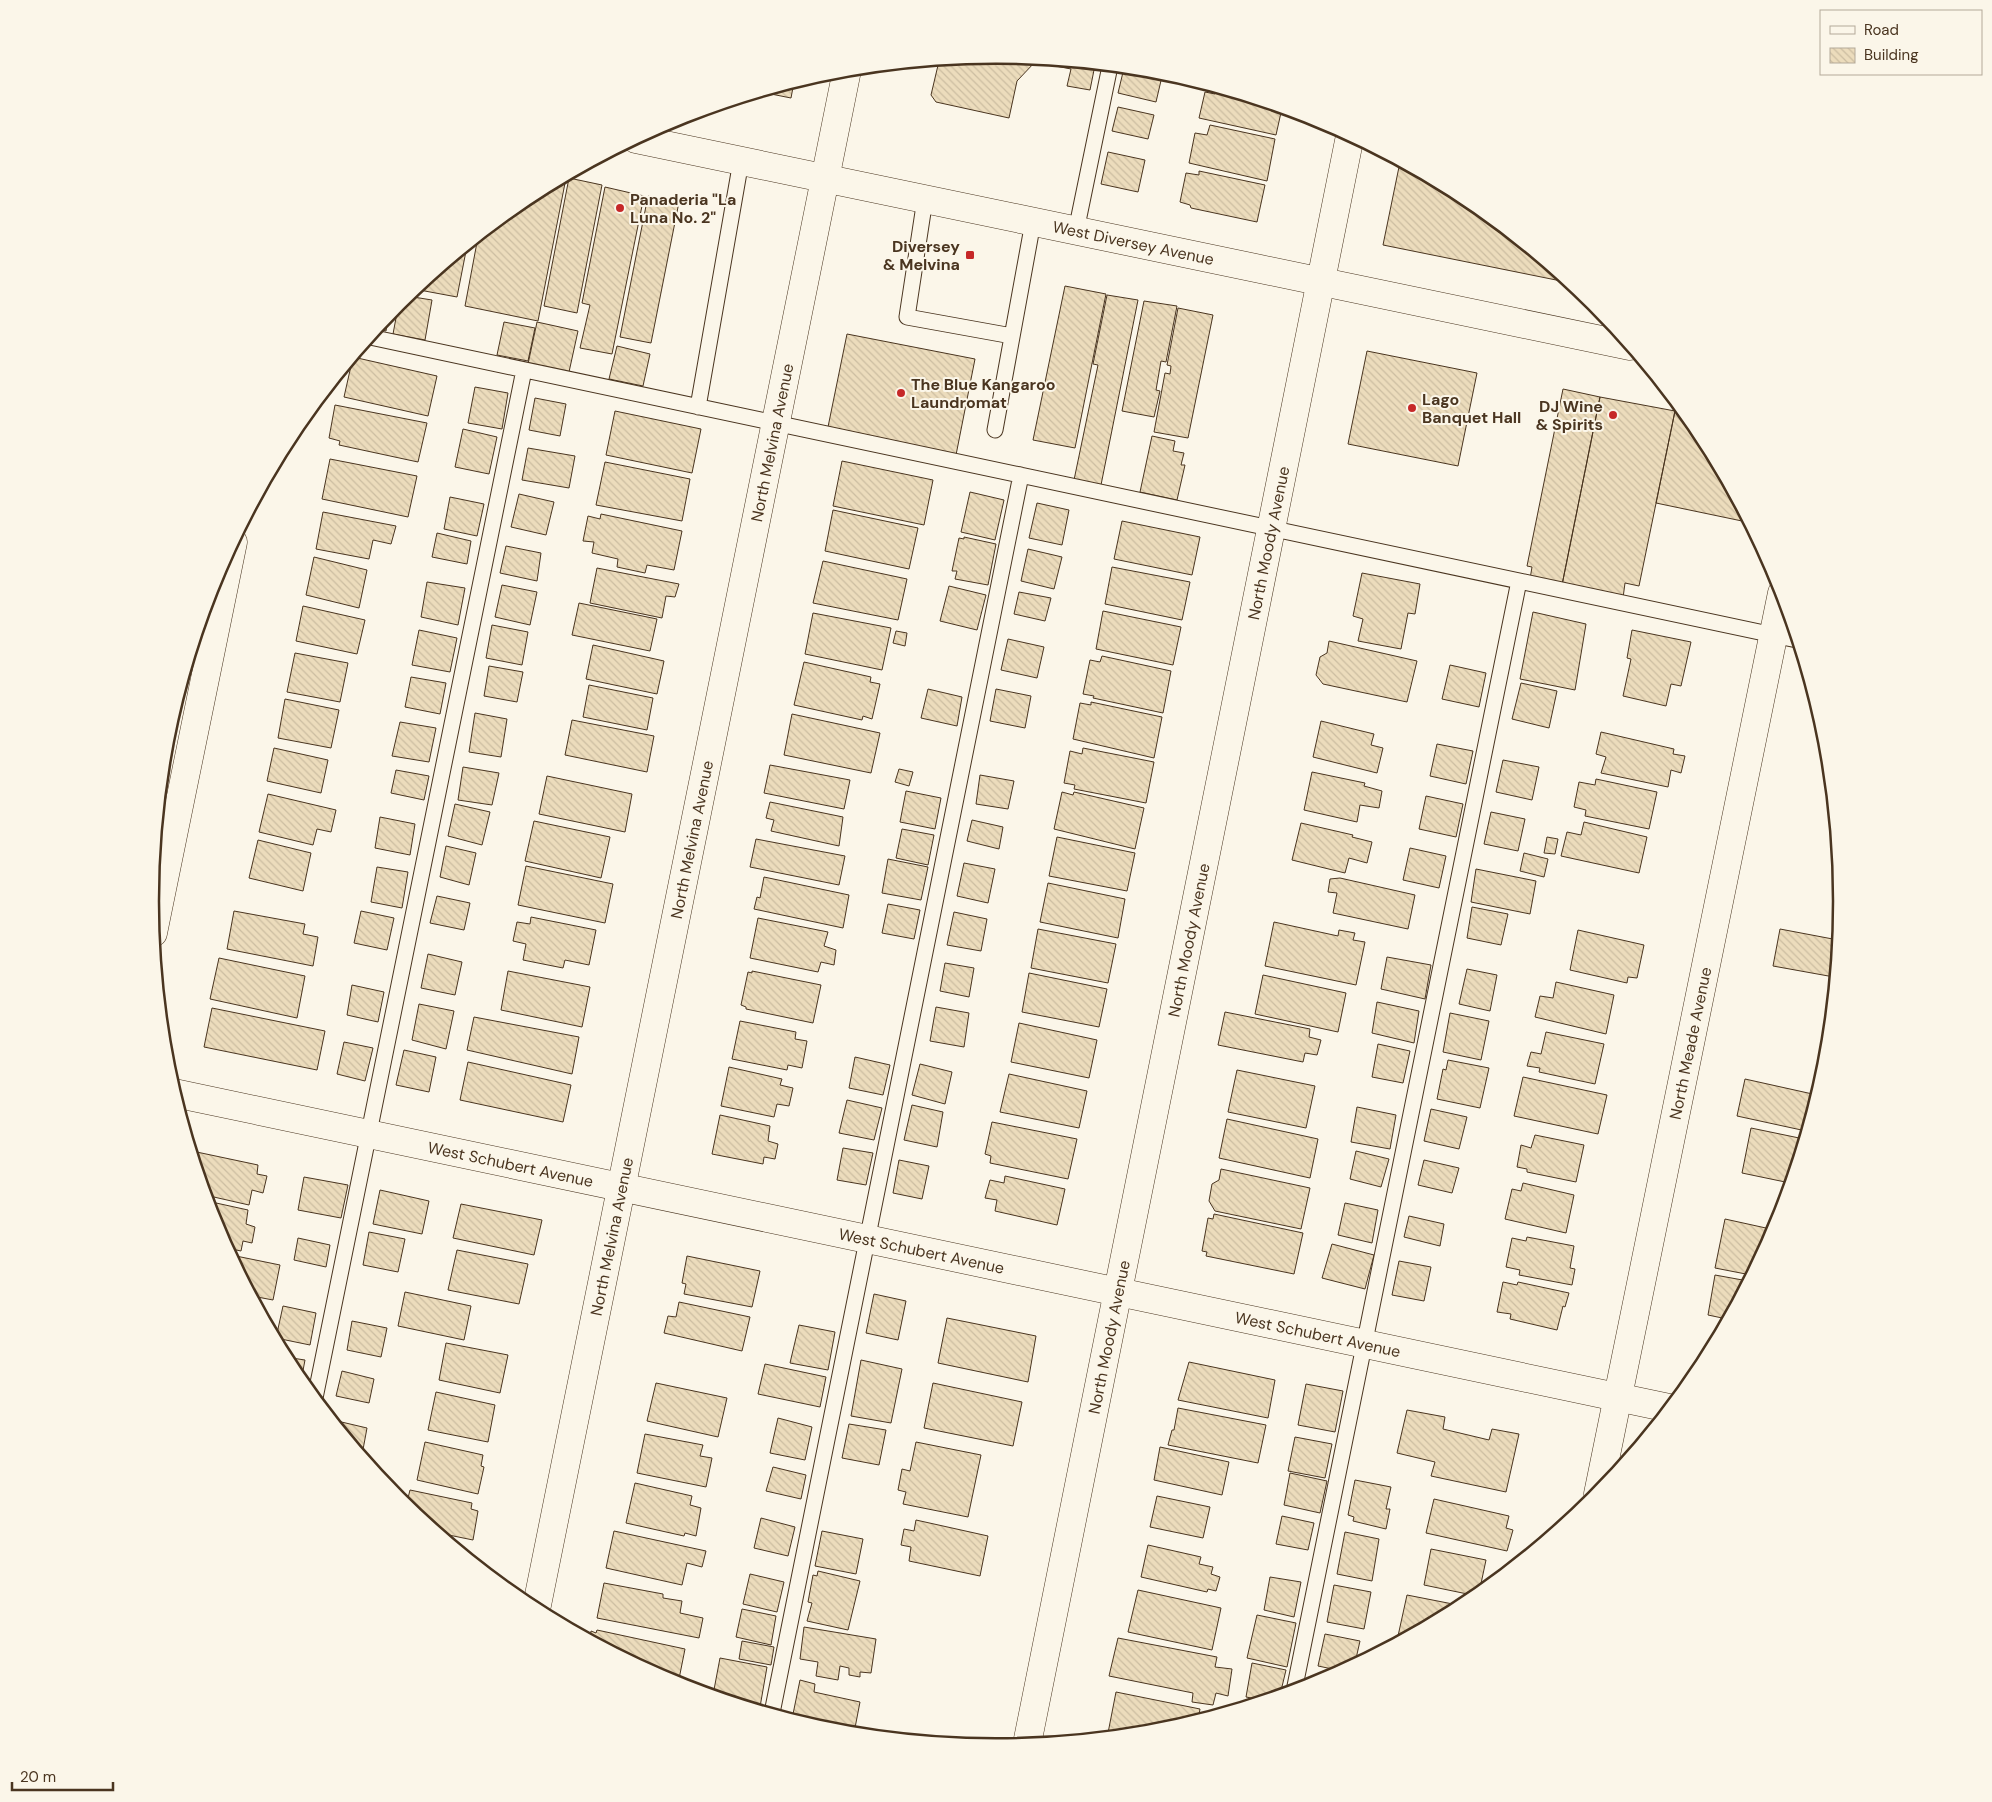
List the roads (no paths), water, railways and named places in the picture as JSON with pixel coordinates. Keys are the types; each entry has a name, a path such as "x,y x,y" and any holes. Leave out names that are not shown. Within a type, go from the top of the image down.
{"street":[{"name":"North Melvina Avenue","path":"538,1601 845,78"},
{"name":"West Diversey Avenue","path":"646,141 1620,344"},
{"name":"North Moody Avenue","path":"1028,1737 1349,142"},
{"path":"159,903 229,566"},
{"name":"North Meade Avenue","path":"1601,1479 1785,637 1784,618"},
{"name":"West Schubert Avenue","path":"182,1095 1663,1407"}],"lane":[{"path":"1076,231 1109,72"},
{"path":"698,406 741,161"},
{"path":"925,199 907,317 1012,336"},
{"path":"995,430 1033,222"},
{"path":"377,338 1785,637"},
{"path":"317,1390 524,370"},
{"path":"773,1708 1021,475"},
{"path":"1296,1683 1519,581"}],"place":[{"name":"Panaderia \"La Luna No. 2\"","path":"620,208"},
{"name":"Diversey & Melvina","path":"970,255"},
{"name":"The Blue Kangaroo Laundromat","path":"901,393"},
{"name":"Lago Banquet Hall","path":"1412,408"},
{"name":"DJ Wine & Spirits","path":"1613,415"}]}
